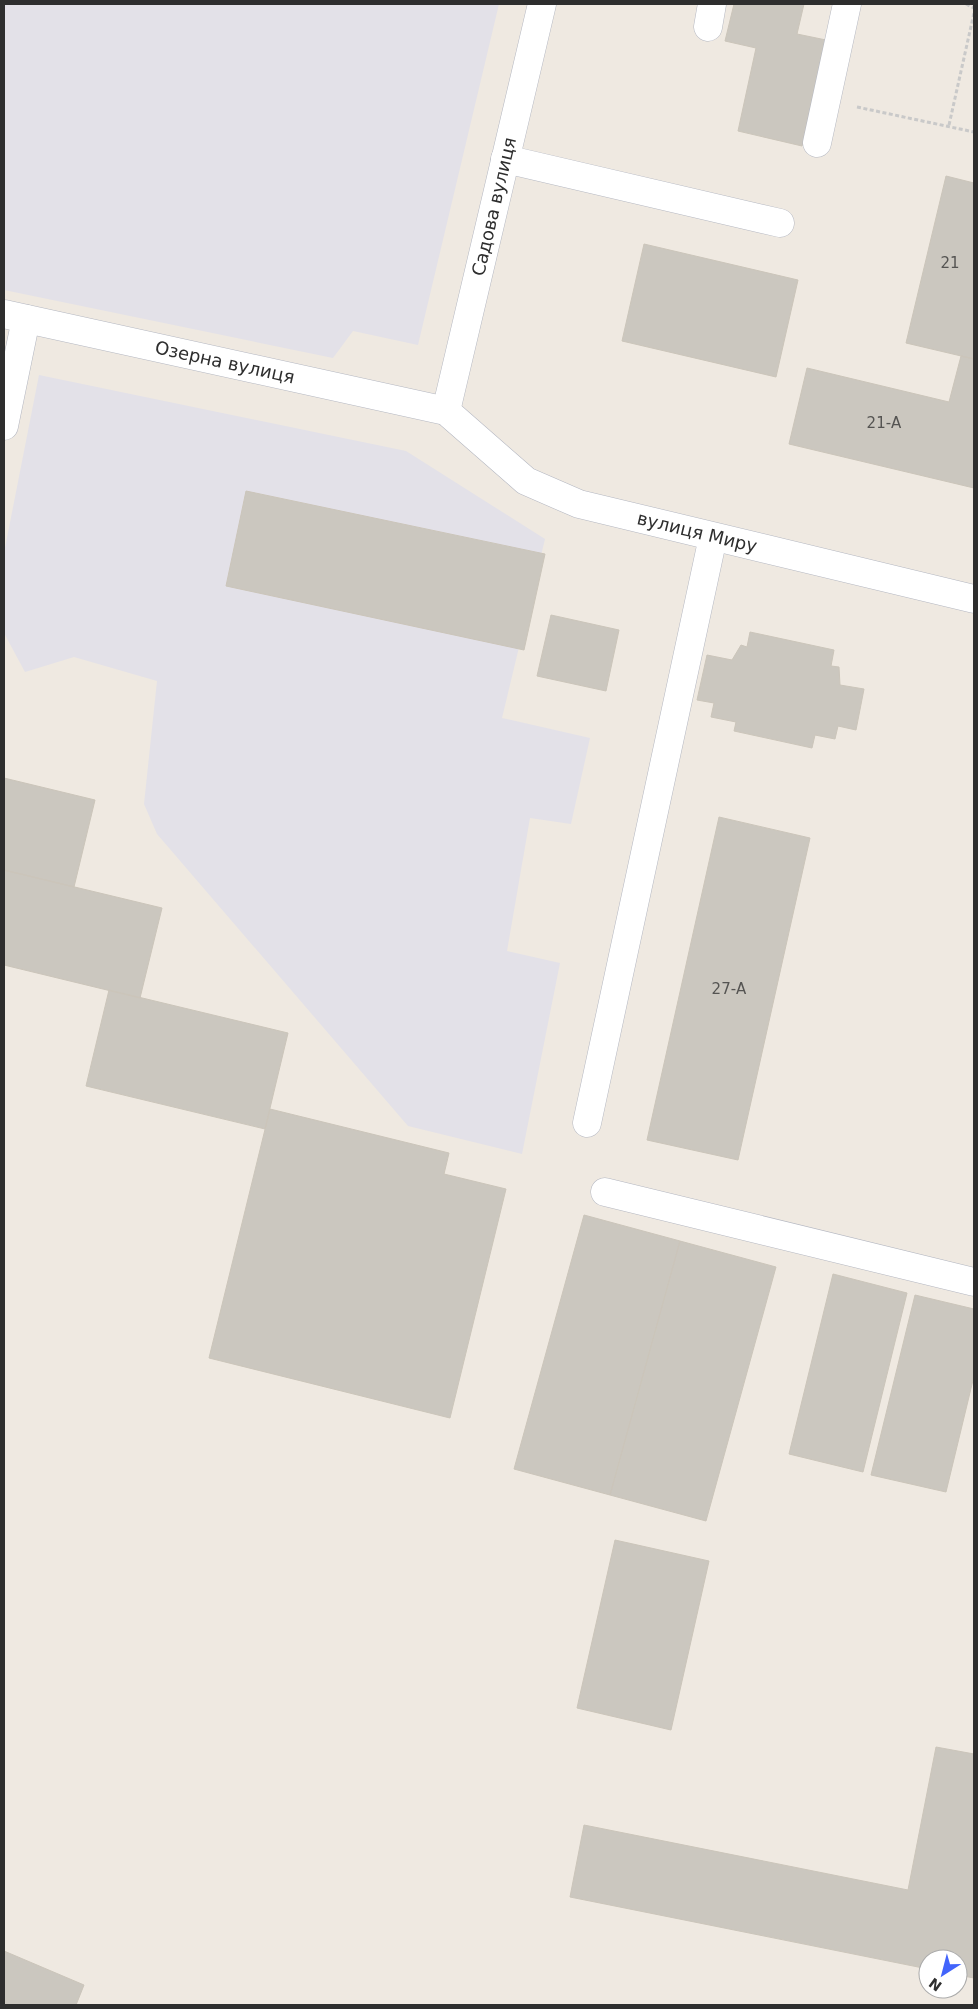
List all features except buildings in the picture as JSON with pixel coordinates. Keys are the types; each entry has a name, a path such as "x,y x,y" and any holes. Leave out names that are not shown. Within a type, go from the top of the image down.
{"street":[{"name":"Садова вулиця","path":"446,410 542,4"},
{"path":"817,143 847,4"},
{"path":"505,159 780,224"},
{"path":"4,426 15,316"},
{"name":"Озерна вулиця","path":"15,316 446,410"},
{"name":"вулиця Миру","path":"446,410 526,481 580,504 974,599"},
{"path":"587,1123 713,537"},
{"path":"605,1192 974,1282"}],"path":[{"path":"966,4 974,8"},
{"path":"949,125 974,13"},
{"path":"856,106 974,132"}],"shaded area":[{"path":"4,4 499,4 418,345 353,331 333,358 4,290"},
{"path":"39,375 406,451 545,539 502,718 590,738 571,824 530,818 507,951 560,963 522,1154 408,1126 157,834 144,804 157,681 74,657 25,672 4,633 4,553"}]}
